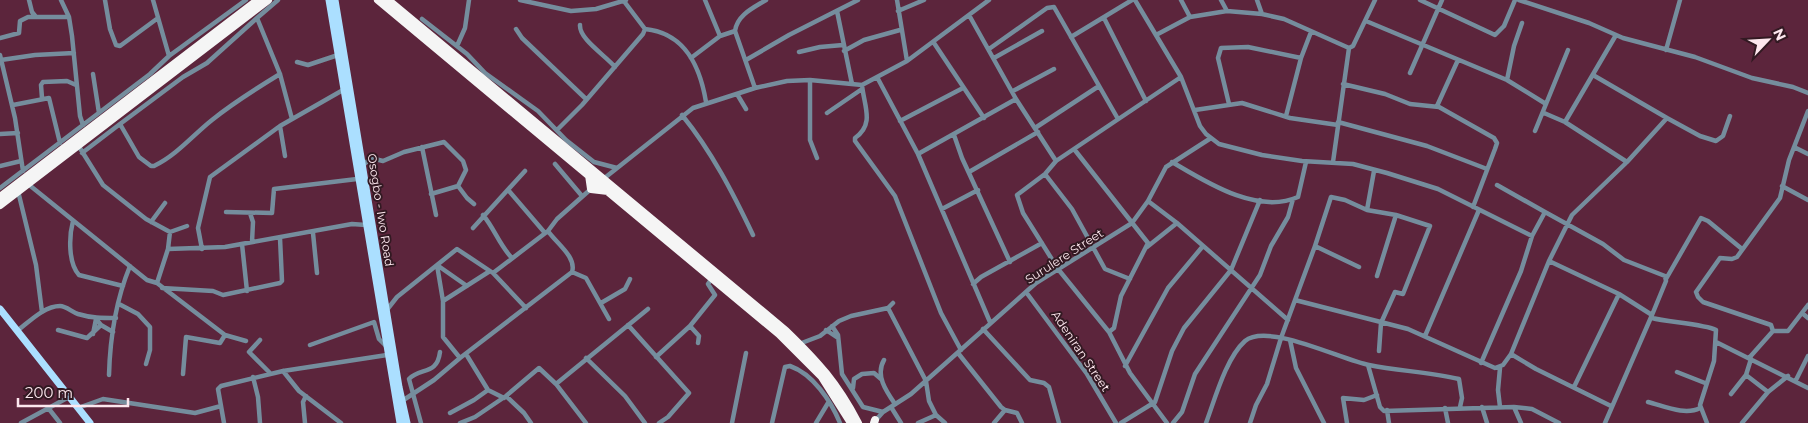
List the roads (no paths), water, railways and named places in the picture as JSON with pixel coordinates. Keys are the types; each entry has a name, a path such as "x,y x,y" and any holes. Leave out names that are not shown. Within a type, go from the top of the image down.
{"highway":[{"path":"0,205 18,191 25,177 78,145 258,0"},
{"path":"0,197 93,121 148,88 268,0"},
{"path":"378,0 589,176 601,181 608,191 779,334 816,371 853,421 862,423"},
{"path":"388,0 601,181 799,344 829,374 853,421"},
{"path":"589,176 591,189 608,191"}],"main road":[{"name":"Osogbo - Iwo Road","path":"329,0 387,355 400,423"},
{"name":"Osogbo - Iwo Road","path":"336,0 386,312 407,423"},
{"path":"1,312 88,423"}],"street":[{"path":"29,0 32,12 36,17"},
{"path":"61,0 69,17 76,86 83,125"},
{"path":"105,0 110,29 116,45 120,46 158,18"},
{"path":"153,0 169,56"},
{"path":"0,188 25,177 60,143 83,125 93,121 99,113 150,74 169,56 246,0"},
{"path":"82,153 183,77 207,63 278,0"},
{"path":"457,46 464,28 469,0"},
{"path":"520,0 571,11 596,9 624,0 645,29 659,31 676,40 691,58 701,80 706,102"},
{"path":"705,0 720,36"},
{"path":"755,88 735,31 738,18 766,0"},
{"path":"746,60 858,0"},
{"path":"897,0 900,30 907,61"},
{"path":"898,11 924,0"},
{"path":"828,113 862,87 934,43 989,0"},
{"path":"1071,37 1134,0 1181,77 1200,126 1211,138 1231,148 1306,162 1353,164 1374,172 1438,189 1532,236"},
{"path":"1181,0 1190,17"},
{"path":"1221,0 1227,11"},
{"path":"1257,0 1262,14"},
{"path":"1333,162 1349,48 1353,46 1374,0"},
{"path":"1420,0 1495,35 1504,26 1515,0"},
{"path":"1410,73 1421,44 1442,0"},
{"path":"1519,0 1616,35 1695,57 1752,78 1793,87 1808,93"},
{"path":"1666,50 1680,0"},
{"path":"989,49 1051,7 1056,10 1118,119"},
{"path":"837,11 852,84"},
{"path":"1156,35 1190,17 1227,11 1262,14 1284,19 1349,48"},
{"path":"969,15 1016,99 1056,161"},
{"path":"0,38 18,33 20,21 24,18 69,17"},
{"path":"257,18 280,74 292,119"},
{"path":"1104,18 1146,101"},
{"path":"422,19 457,46 485,73 538,111 594,162 617,168"},
{"path":"1366,21 1507,80 1546,104"},
{"path":"1507,80 1514,46 1522,23"},
{"path":"580,24 580,34 604,54 615,67"},
{"path":"516,29 522,38 586,99"},
{"path":"557,130 615,67 645,29"},
{"path":"844,51 864,40 900,30"},
{"path":"691,58 720,36 735,31"},
{"path":"994,58 1042,31"},
{"path":"1286,116 1301,58 1311,32"},
{"path":"1565,122 1616,35"},
{"path":"189,42 195,49"},
{"path":"934,43 984,118"},
{"path":"799,52 820,46 843,45"},
{"path":"1229,104 1218,58 1221,48 1248,47 1301,58"},
{"path":"1535,131 1544,113 1568,50"},
{"path":"0,60 36,55 74,53"},
{"path":"297,62 308,65 338,55"},
{"path":"0,56 13,105 25,177 73,221 147,280 156,283 225,335 246,341"},
{"path":"1439,107 1436,106 1458,60"},
{"path":"1013,91 1054,69"},
{"path":"93,74 99,113"},
{"path":"120,124 139,156 153,166 194,138 214,119 249,92 280,74"},
{"path":"1593,75 1700,136 1716,141 1722,136 1730,116"},
{"path":"1167,423 1158,414 1153,403 1125,366 1109,332 1058,269 1023,213 1017,195 1045,174 1056,161 1181,77"},
{"path":"877,78 918,154 990,322"},
{"path":"810,80 810,140 817,158"},
{"path":"443,301 492,272 546,232 582,196 682,115 706,102 787,81 810,80 852,84 862,87"},
{"path":"42,98 41,85 44,82 67,81 76,86"},
{"path":"1343,84 1384,94 1410,104 1439,107 1494,138 1497,143 1473,206"},
{"path":"0,88 7,86"},
{"path":"969,172 1037,130 1098,86"},
{"path":"862,87 866,128 855,138 855,141 895,196 941,314 959,352 1004,410 1017,413 1022,423"},
{"path":"900,121 963,88"},
{"path":"202,249 198,228 208,180 280,126 344,90"},
{"path":"737,94 746,109"},
{"path":"13,105 49,98 60,143"},
{"path":"918,154 1016,99"},
{"path":"1195,110 1245,103 1286,116 1338,124 1427,146 1487,169"},
{"path":"1773,331 1771,325 1762,320 1703,302 1696,292 1718,260 1722,257 1735,258 1776,204 1794,147 1808,111"},
{"path":"1544,113 1565,122 1627,162"},
{"path":"682,115 702,140 721,171 753,235"},
{"path":"1500,407 1500,368 1511,354 1565,225 1585,201 1627,162 1667,118"},
{"path":"280,126 285,156"},
{"path":"0,134 18,133"},
{"path":"954,134 1010,262"},
{"name":"Surulere Street","path":"874,422 883,412 926,381 990,322 1026,292 1058,269 1094,249 1132,223 1148,201 1158,179 1172,162 1211,138"},
{"path":"362,166 371,158 383,161 442,141 454,150 463,162 466,170 458,186 431,194"},
{"path":"78,145 104,185 150,222 170,232 187,226"},
{"path":"422,147 436,215"},
{"path":"1794,147 1808,154"},
{"path":"1074,149 1148,243 1147,246"},
{"path":"0,166 21,161"},
{"path":"1172,162 1216,188 1245,198 1260,200 1293,199 1298,197 1306,162"},
{"path":"556,164 582,196"},
{"path":"473,228 483,215 509,191 525,171"},
{"path":"1367,210 1374,172"},
{"path":"1045,174 1072,209 1105,269 1130,279"},
{"path":"226,212 272,213 274,189 358,179"},
{"path":"1497,184 1565,225 1603,244 1624,260 1663,275 1666,279"},
{"path":"458,186 474,204"},
{"path":"1782,186 1808,200"},
{"path":"942,209 978,190"},
{"path":"18,191 36,265 42,312"},
{"path":"402,401 414,394 572,272 574,268 570,258 509,191"},
{"path":"1250,423 1267,384 1294,300 1332,197 1345,200 1367,210 1396,215 1430,226 1403,294 1395,292 1381,323 1379,352"},
{"path":"1173,423 1182,412 1195,374 1216,339 1236,314 1264,268 1271,246 1288,217 1293,199"},
{"path":"1121,423 1153,403 1168,369 1172,351 1184,328 1231,270 1260,200"},
{"path":"1148,201 1177,223 1288,320"},
{"path":"150,222 165,203"},
{"path":"1425,336 1479,210"},
{"path":"1481,363 1520,271 1532,236 1545,212"},
{"path":"250,213 253,224 252,242"},
{"path":"483,215 511,257"},
{"path":"1377,276 1396,215"},
{"path":"1605,423 1652,316 1666,279 1701,218 1708,221 1742,249"},
{"path":"73,221 69,233 74,270 79,275 123,286"},
{"path":"1109,332 1114,328 1121,296 1147,246 1177,223"},
{"path":"168,249 202,249 313,233 352,224 366,225"},
{"path":"156,283 168,249 170,232"},
{"path":"313,233 316,273"},
{"path":"162,288 213,292 223,295 282,282 280,238"},
{"path":"973,284 981,277 1042,243"},
{"path":"242,244 247,291"},
{"path":"1125,366 1168,288 1203,246"},
{"path":"1315,246 1359,267"},
{"path":"386,312 398,297 458,249 492,272 526,308"},
{"path":"1549,261 1619,294 1652,316 1714,328 1717,333 1713,366 1705,383 1700,408 1707,423"},
{"path":"437,265 467,286"},
{"path":"437,265 443,301 444,337 460,358"},
{"path":"109,375 113,332 123,286 130,266"},
{"path":"572,272 586,278 609,318"},
{"path":"656,356 690,326 715,295 708,284 712,278"},
{"path":"601,303 625,289 630,280"},
{"name":"Adeniran Street","path":"1026,292 1087,374 1116,423"},
{"path":"1574,387 1619,294"},
{"path":"1294,300 1408,329 1481,363 1500,368"},
{"path":"799,344 820,336 832,326 851,316 888,308 893,303"},
{"path":"119,304 138,314 150,327 150,350 146,364"},
{"path":"1731,394 1746,375 1750,358 1773,331 1788,331 1808,305"},
{"path":"17,331 42,312 62,306 75,313 96,319 116,318"},
{"path":"888,308 926,381 929,401 936,415 945,423"},
{"path":"556,384 648,309"},
{"path":"1802,313 1808,318"},
{"path":"96,319 101,325 113,332"},
{"path":"93,334 96,319"},
{"path":"310,345 374,322 379,339 386,346"},
{"path":"58,330 85,338 93,334 101,325"},
{"path":"628,325 688,391 689,395 659,423"},
{"path":"690,326 699,336 698,343"},
{"path":"832,326 837,330 841,369 853,390 865,408 883,412"},
{"path":"983,329 1030,380 1047,384 1059,423"},
{"path":"826,330 838,338"},
{"path":"183,374 186,337 220,343 225,335"},
{"path":"1206,423 1226,372 1244,342 1257,338 1290,340 1368,365 1459,378 1462,398 1460,407"},
{"path":"260,340 249,352 270,374"},
{"path":"1290,340 1296,368 1324,423"},
{"path":"1716,342 1788,376 1808,388"},
{"path":"422,423 409,377 432,368 440,352"},
{"path":"732,423 746,353"},
{"path":"466,354 488,390 505,397 524,413 531,423"},
{"path":"1511,354 1611,406"},
{"path":"224,423 219,387 283,370 387,355"},
{"path":"1796,380 1808,356"},
{"path":"586,358 624,396 646,423"},
{"path":"884,360 880,368 882,380 901,423"},
{"path":"1368,365 1376,395 1384,411 1399,412 1460,407 1514,407 1532,409 1559,423"},
{"path":"772,423 786,367 790,366 804,373 817,386 840,423"},
{"path":"460,423 476,417 505,397 537,368 542,368 586,423"},
{"path":"283,370 291,383 341,423"},
{"path":"1677,372 1705,383"},
{"path":"853,390 854,379 862,374 874,373 882,380"},
{"path":"1746,375 1768,392"},
{"path":"1742,423 1768,392 1788,376"},
{"path":"253,377 258,397 260,423"},
{"path":"450,413 464,407 488,390"},
{"path":"1347,423 1343,398 1364,400 1376,395"},
{"path":"304,423 303,402 306,396"},
{"path":"22,423 69,397"},
{"path":"78,408 103,399 195,413 221,406"},
{"path":"1648,402 1682,411 1700,408"},
{"path":"816,423 828,403"},
{"path":"1482,407 1487,423"},
{"path":"1514,407 1521,423"},
{"path":"1445,408 1448,423"},
{"path":"48,409 60,423"},
{"path":"994,423 1004,410"},
{"path":"1387,410 1389,423"},
{"path":"918,423 936,415"},
{"path":"476,417 480,423"}]}
